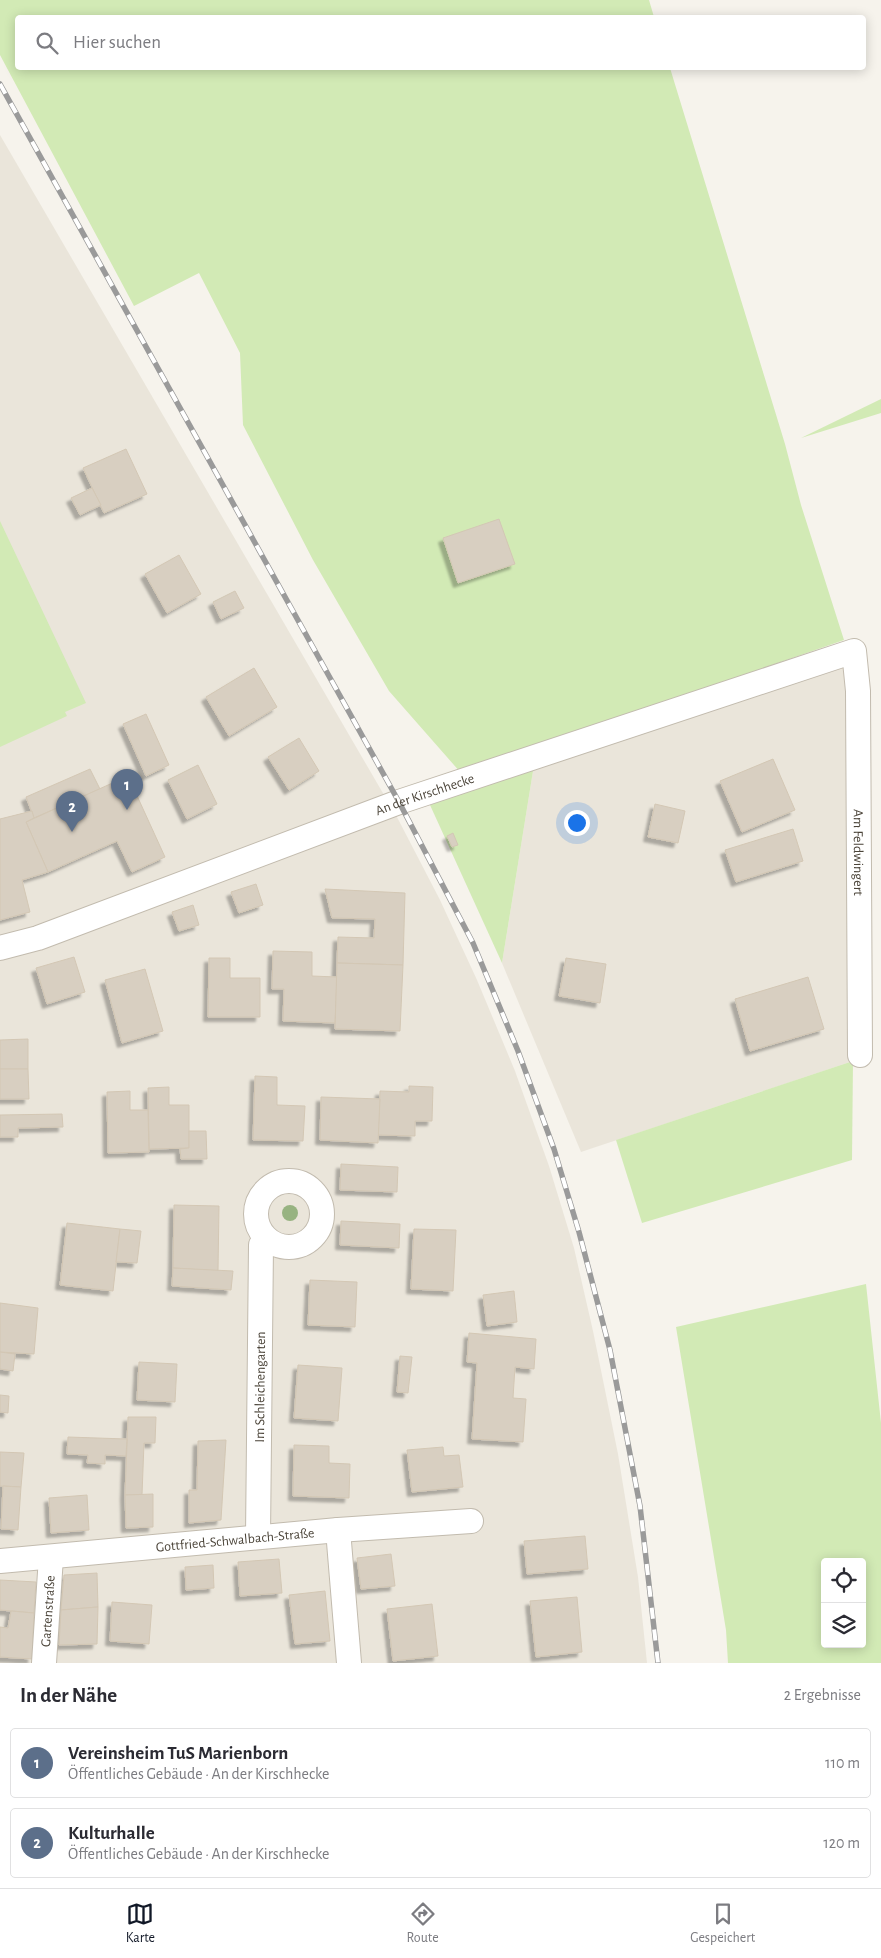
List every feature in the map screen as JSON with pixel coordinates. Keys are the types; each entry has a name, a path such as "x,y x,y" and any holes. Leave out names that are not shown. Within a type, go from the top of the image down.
{"street":[{"name":"An der Kirschhecke","path":"0,948 48,935 400,802 854,651"},
{"name":"Am Feldwingert","path":"854,651 858,691 860,1055"},
{"name":"Im Schleichengarten","path":"258,1537 261,1245 267,1240"},
{"name":"Gottfried-Schwalbach-Straße","path":"0,1561 51,1558 338,1530 471,1521"},
{"path":"338,1530 349,1663"},
{"name":"Gartenstraße","path":"44,1663 51,1558"}],"shaded area":[{"path":"0,135 398,819 440,900 477,980 515,1071 549,1166 574,1248 618,1454 638,1577 647,1663 0,1663"},
{"path":"847,664 853,1061 581,1152 502,963 534,765"}],"green space":[{"path":"0,0 649,0 653,15 15,15 15,70 671,70 785,444 801,505 844,640 461,773 389,691 313,560 243,425 240,353 199,273 134,306 0,55"},
{"path":"881,399 881,413 801,438"},
{"path":"0,521 86,703 65,712 67,716 0,747"},
{"path":"534,765 502,963 430,805"},
{"path":"853,1061 852,1160 642,1223 616,1140"},
{"path":"866,1284 881,1423 881,1663 728,1663 726,1630 676,1327"}],"building":[{"path":"126,449 147,494 104,513 83,468"},
{"path":"92,488 101,505 80,515 71,498"},
{"path":"499,519 515,564 458,583 443,538"},
{"path":"179,555 201,594 167,613 145,574"},
{"path":"235,591 244,608 221,619 213,602"},
{"path":"254,668 277,707 229,736 206,697"},
{"path":"146,714 169,765 146,776 123,724"},
{"path":"299,738 319,771 289,790 268,757"},
{"path":"773,759 795,810 742,832 720,781"},
{"path":"198,765 217,804 187,819 168,780"},
{"path":"90,769 100,789 34,818 26,797"},
{"path":"128,776 165,857 132,872 117,841 48,872 26,822"},
{"path":"655,804 685,811 678,843 648,837"},
{"path":"32,811 34,818 26,822 48,872 22,880 30,912 0,920 0,819"},
{"path":"793,829 803,861 736,882 725,850"},
{"path":"453,833 458,845 452,847 447,836"},
{"path":"256,884 263,905 239,913 231,892"},
{"path":"325,889 405,893 403,965 337,963 338,937 374,938 375,919 332,918"},
{"path":"193,905 199,925 179,931 172,912"},
{"path":"273,951 312,952 312,976 337,977 335,1023 283,1021 284,989 272,989"},
{"path":"74,957 85,992 47,1004 36,968"},
{"path":"209,958 230,958 230,978 260,978 260,1017 208,1017"},
{"path":"566,958 606,964 600,1003 559,996"},
{"path":"337,963 403,965 400,1031 335,1029"},
{"path":"145,969 163,1031 122,1043 105,980"},
{"path":"808,977 824,1029 750,1051 735,999"},
{"path":"28,1039 28,1069 0,1069 0,1040"},
{"path":"0,1069 28,1069 29,1099 0,1099"},
{"path":"255,1076 277,1077 277,1105 305,1106 303,1141 253,1140"},
{"path":"409,1086 433,1087 432,1121 415,1121 415,1136 378,1135 380,1091 409,1092"},
{"path":"169,1087 169,1105 189,1105 189,1148 149,1149 148,1088"},
{"path":"130,1091 130,1110 148,1110 149,1152 108,1153 107,1092"},
{"path":"321,1097 380,1099 378,1143 320,1140"},
{"path":"62,1114 63,1127 18,1128 18,1137 0,1137 0,1115"},
{"path":"189,1131 206,1131 207,1159 181,1159 180,1149 189,1148"},
{"path":"341,1164 398,1167 397,1192 340,1190"},
{"path":"174,1205 219,1206 218,1271 173,1268"},
{"path":"341,1221 400,1224 399,1248 340,1245"},
{"path":"67,1223 120,1229 113,1291 60,1285"},
{"path":"120,1229 141,1231 137,1263 116,1262"},
{"path":"414,1229 456,1230 453,1291 411,1289"},
{"path":"173,1268 233,1271 231,1290 172,1286"},
{"path":"310,1280 357,1282 355,1327 308,1325"},
{"path":"514,1291 517,1322 487,1326 483,1295"},
{"path":"0,1303 38,1308 34,1354 0,1352"},
{"path":"469,1333 536,1339 534,1369 515,1367 513,1398 526,1399 523,1442 472,1439 477,1363 467,1362"},
{"path":"0,1352 15,1354 13,1371 0,1369"},
{"path":"400,1356 412,1357 408,1393 397,1392"},
{"path":"139,1362 177,1364 175,1402 137,1400"},
{"path":"298,1365 342,1368 338,1421 294,1418"},
{"path":"0,1395 9,1396 8,1413 0,1412"},
{"path":"128,1417 156,1417 155,1443 144,1443 142,1495 125,1495"},
{"path":"68,1437 127,1439 126,1456 105,1455 105,1464 87,1463 88,1455 67,1454"},
{"path":"226,1440 221,1520 189,1523 189,1490 197,1490 198,1441"},
{"path":"294,1445 329,1446 329,1463 350,1464 349,1498 293,1496"},
{"path":"443,1447 444,1456 459,1455 463,1487 412,1492 407,1450"},
{"path":"0,1452 24,1453 21,1487 0,1486"},
{"path":"3,1486 21,1487 18,1530 1,1529"},
{"path":"153,1494 153,1527 126,1528 125,1495"},
{"path":"87,1495 89,1530 51,1533 49,1498"},
{"path":"585,1536 588,1569 527,1574 524,1541"},
{"path":"391,1554 395,1586 361,1589 357,1558"},
{"path":"279,1559 282,1593 240,1596 238,1562"},
{"path":"213,1565 214,1588 186,1590 185,1567"},
{"path":"97,1573 98,1607 61,1610 64,1575"},
{"path":"0,1580 36,1582 34,1613 0,1610"},
{"path":"325,1591 330,1641 295,1644 289,1595"},
{"path":"577,1597 582,1652 536,1657 530,1601"},
{"path":"112,1602 152,1605 149,1644 110,1641"},
{"path":"432,1604 438,1656 393,1661 387,1609"},
{"path":"98,1607 97,1644 59,1645 61,1610"},
{"path":"11,1611 34,1613 32,1659 0,1657 0,1627 8,1628"}],"railway":[{"path":"0,84 399,802 473,943 518,1051 554,1149 579,1232 610,1350 640,1506 658,1663"}],"place":[{"name":"Vereinsheim TuS Marienborn","path":"127,810"},
{"name":"Kulturhalle","path":"72,832"}]}
